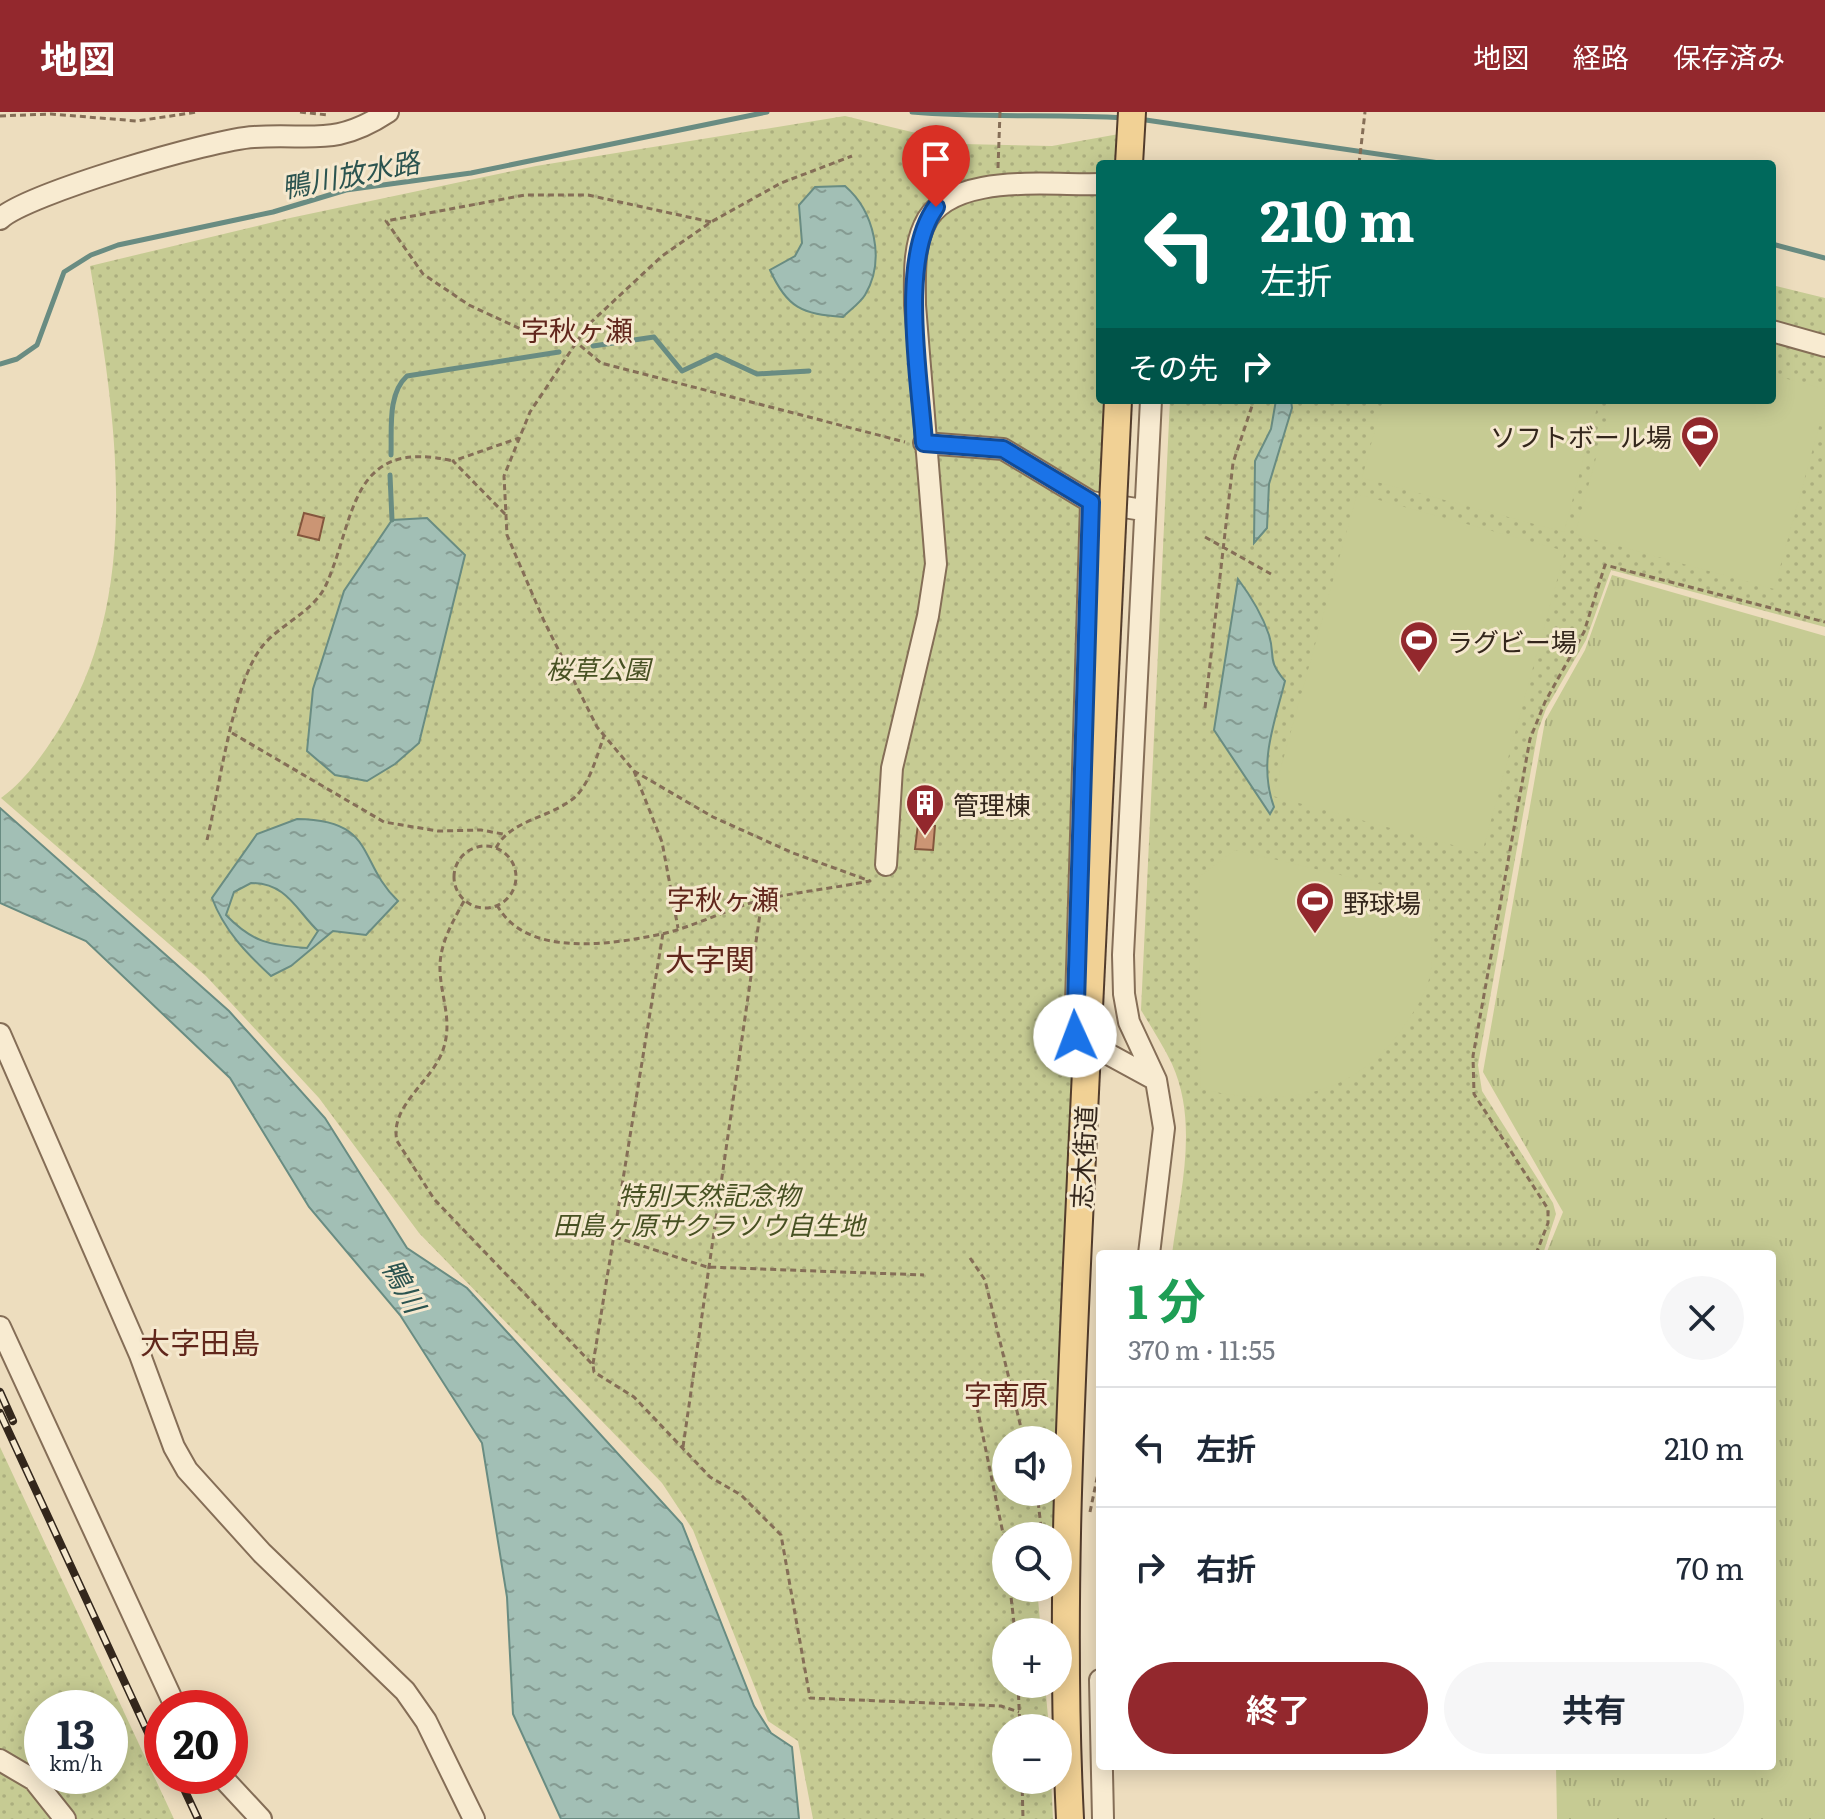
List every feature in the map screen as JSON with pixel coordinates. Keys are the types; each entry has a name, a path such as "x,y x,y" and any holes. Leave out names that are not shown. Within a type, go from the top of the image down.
{"main road":[{"path":"1129,160 1132,112"},
{"name":"志木街道","path":"1070,1819 1065,1686 1066,1497 1118,404"}],"street":[{"path":"0,219 35,197 213,145 252,137 327,138 361,130 388,112"},
{"path":"886,865 892,768 928,616 936,564 915,305 915,265 924,225 936,207 959,192 997,187 1096,184"},
{"path":"1776,332 1825,346"},
{"path":"1150,1250 1163,1148 1156,1080 1129,1022 1123,981 1143,510 1151,404"},
{"path":"924,443 1003,449 1091,502 1143,510"},
{"path":"1091,502 1075,1036 1156,1080"},
{"path":"0,1034 140,1355 174,1447 187,1470 262,1553 405,1691 426,1721 474,1819"},
{"path":"0,1327 168,1690"},
{"path":"0,1760 34,1780 65,1819"},
{"path":"1102,1770 1103,1819"},
{"path":"238,1794 261,1819"}],"path":[{"path":"0,116 51,114 137,121 197,112"},
{"path":"300,112 334,115"},
{"path":"997,187 1000,112"},
{"path":"1360,160 1365,112"},
{"path":"678,929 662,842 634,771 604,736 544,621 507,535 504,476 530,412 588,325 662,256 711,222 781,183 852,156"},
{"path":"711,222 588,195 525,195 386,221 423,274 469,305 527,332 576,342 601,363 835,425 924,443"},
{"path":"1205,708 1233,463 1253,404"},
{"path":"207,840 242,689 261,648 311,605 325,586 347,515 369,480 383,467 403,457 423,454 453,461 519,438"},
{"path":"453,461 506,516"},
{"path":"1205,537 1271,574"},
{"path":"1538,1250 1548,1223 1548,1209 1474,1094 1473,1056 1530,739 1545,702 1584,632 1605,565 1825,622"},
{"path":"232,732 384,822 438,831 481,830 503,834 575,797 594,765 604,736"},
{"path":"497,905 515,925 557,942 578,944 663,933 762,900 870,881 793,853 713,817 634,771"},
{"path":"496,849 503,834"},
{"path":"477,847 496,849 509,858 516,882 512,893 497,905 480,908 464,901 455,885 458,862 477,847"},
{"path":"683,1448 762,900"},
{"path":"464,901 440,955 448,1015 443,1049 430,1075 403,1108 395,1131 397,1141 434,1199 593,1365"},
{"path":"663,933 594,1372 634,1397 710,1477 741,1495 781,1535 810,1698 1001,1706 1019,1712 1018,1698"},
{"path":"615,1237 707,1267 924,1275"},
{"path":"970,1258 985,1280 1021,1426"},
{"path":"977,1407 1001,1522"},
{"path":"1087,1526 1096,1483"},
{"path":"1022,1794 1023,1819"}],"green space":[{"name":"桜草公園","path":"845,116 962,144 1052,146 1119,134 1116,160 1096,160 1096,404 1108,404 1059,1426 992,1426 992,1506 1056,1506 1055,1522 992,1522 992,1602 1038,1602 1040,1618 992,1618 992,1698 1046,1698 1048,1714 992,1714 992,1794 1052,1794 1053,1819 813,1819 798,1741 768,1721 693,1530 662,1483 419,1233 319,1098 206,976 1,798 24,777 44,752 84,681 103,625 113,566 116,506 114,445 90,266 290,218 536,166"},
{"path":"1776,286 1825,298 1825,627 1611,570 1586,640 1546,709 1538,731 1478,1065 1482,1091 1553,1203 1556,1214 1544,1250 1173,1250 1183,1182 1185,1110 1172,1064 1141,1010 1170,404 1776,404"},
{"name":"ソフトボール場","path":"1776,376 1825,389 1825,405 1774,589 1575,534 1611,404 1776,404"},
{"name":"ソフトボール場","path":"1382,404 1598,404 1564,532 1362,478"},
{"name":"ラグビー場","path":"1357,494 1565,551 1482,853 1273,796"},
{"path":"1612,575 1825,636 1825,1819 1557,1819 1556,1770 1776,1770 1776,1250 1548,1250 1563,1212 1483,1072 1545,721 1585,650"},
{"name":"野球場","path":"1235,850 1429,896 1431,966 1422,997 1402,1029 1382,1052 1361,1070 1337,1083 1312,1092 1286,1096 1258,1097 1201,1089 1199,877"},
{"path":"0,1447 114,1690 24,1690 24,1794 128,1794 128,1721 144,1755 144,1794 162,1794 174,1819 0,1819"}],"water":[{"path":"845,186 855,196 870,222 876,252 875,267 865,295 843,317 817,314 790,301 770,270 795,256 802,243 799,205 815,187"},
{"path":"1275,404 1292,404 1269,484 1267,528 1254,543 1255,461 1271,429"},
{"path":"427,518 465,555 419,743 395,764 367,781 335,775 307,751 313,689 344,591 392,520"},
{"path":"1238,579 1263,620 1271,643 1273,662 1285,681 1269,744 1267,775 1274,807 1270,814 1214,730"},
{"name":"鴨川","path":"0,808 229,1011 325,1118 407,1248 467,1288 682,1524 754,1706 771,1733 792,1747 799,1819 561,1819 513,1714 507,1597 482,1443 400,1315 309,1207 230,1078 86,941 0,903"},
{"path":"297,819 323,821 341,827 362,846 385,886 398,901 366,935 333,931 291,966 271,976 237,940 212,898 257,834","holes":["251,883 263,884 290,899 318,931 307,948 263,941 245,932 226,915 234,892"]}],"building":[{"path":"304,513 324,518 319,540 298,535"},
{"name":"管理棟","path":"918,824 935,826 933,850 915,849"}],"waterway":[{"name":"鴨川放水路","path":"0,364 17,359 37,345 64,272 91,255 118,245 273,212 346,190 471,173 767,112"},
{"name":"鴨川放水路","path":"912,112 1125,118"},
{"name":"鴨川放水路","path":"1139,119 1419,160"},
{"name":"鴨川放水路","path":"1776,245 1825,258"},
{"path":"593,346 654,337 682,371 716,355 757,374 809,371"},
{"path":"391,455 393,402 407,376 559,352"},
{"path":"390,475 392,520"}],"railway":[{"path":"0,1392 13,1421"},
{"path":"0,1413 144,1724"},
{"path":"186,1794 198,1819"}],"place":[{"name":"ソフトボール場","path":"1700,469"},
{"name":"ラグビー場","path":"1419,674"},
{"name":"管理棟","path":"925,837"},
{"name":"野球場","path":"1315,935"}],"district":[{"name":"字秋ヶ瀬","path":"577,329"},
{"name":"字秋ヶ瀬","path":"723,898"},
{"name":"大字関","path":"710,958"},
{"name":"大字田島","path":"200,1341"},
{"name":"字南原","path":"1006,1393"}],"route":[{"path":"936,207 924,225 915,265 924,443 1003,449 1091,502 1073,1015 1075,1036"}],"park label":[{"name":"特別天然記念物 田島ヶ原サクラソウ自生地","path":"709,1208"}]}
